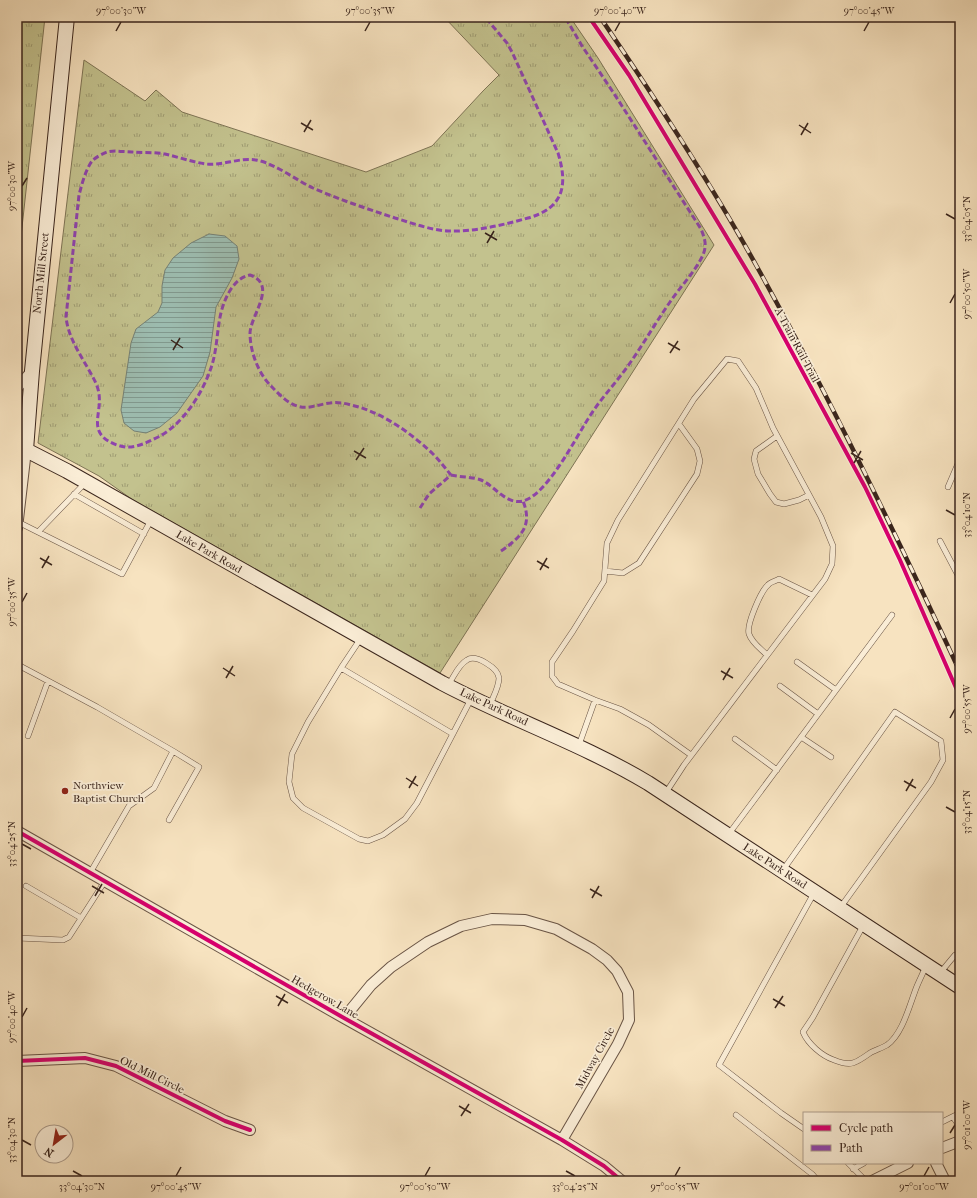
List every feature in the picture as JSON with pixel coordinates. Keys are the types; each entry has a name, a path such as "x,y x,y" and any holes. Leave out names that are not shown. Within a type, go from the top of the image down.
{"main road":[{"name":"North Mill Street","path":"22,447 32,371 67,17"},
{"name":"Lake Park Road","path":"22,447 448,686 620,766 960,987"}],"street":[{"path":"17,388 32,371"},
{"name":"North Mill Street","path":"17,525 22,447"},
{"name":"Hedgerow Lane","path":"17,831 344,1018 562,1140 604,1166 622,1181"},
{"name":"Midway Circle","path":"344,1018 371,985 391,967 428,942 461,926 492,919 525,920 556,929 592,949 607,960 617,971 628,992 629,1020 618,1044 562,1140"},
{"name":"Old Mill Circle","path":"17,1061 85,1058 116,1066 225,1121 250,1130"},
{"path":"943,1148 960,1141"},
{"path":"872,1181 906,1164"},
{"path":"936,1164 945,1181"}],"lane":[{"path":"665,794 691,755 825,579 832,564 833,546 821,517 777,436 756,388 738,360 727,359 694,399 618,520 607,542 604,581 552,662 552,676 558,684 594,700 620,709 649,725 691,755"},
{"path":"605,571 623,573 639,563 696,474 700,461 697,449 679,424"},
{"path":"777,436 756,451 754,459 758,474 776,502 784,504 799,500 809,495"},
{"path":"948,487 960,459"},
{"path":"38,532 86,482"},
{"path":"74,494 144,534"},
{"path":"17,525 38,532 122,574 152,519"},
{"path":"940,541 960,579"},
{"path":"767,655 752,642 748,632 753,613 760,596 767,585 779,579 812,595"},
{"path":"728,836 892,615"},
{"path":"361,638 308,722 292,754 289,782 293,798 303,808 359,839 368,841 383,836 405,819 417,803 471,698"},
{"path":"448,686 462,663 469,658 476,658 489,665 498,673 498,684 489,706"},
{"path":"797,662 836,690"},
{"path":"17,667 20,666 97,707 199,767 169,820"},
{"path":"341,668 453,734"},
{"path":"28,736 48,681"},
{"path":"780,686 818,714"},
{"path":"578,746 594,700"},
{"path":"782,871 895,712 941,741 943,760 931,782 840,908"},
{"path":"801,737 831,757"},
{"path":"735,739 777,770"},
{"path":"90,873 129,806 154,788 172,751"},
{"path":"17,938 63,940 69,937 105,881"},
{"path":"26,886 81,918"},
{"path":"803,1128 719,1065 815,892"},
{"path":"864,924 803,1032 806,1040 831,1059 845,1064 858,1062 873,1051 887,1045 906,1018 927,965"},
{"path":"939,973 955,954 960,953"},
{"path":"943,1121 960,1113"},
{"path":"736,1115 812,1174 818,1181"},
{"path":"953,1116 960,1127"},
{"path":"849,1164 866,1181"},
{"path":"853,1168 862,1164"}],"green space":[{"path":"17,17 45,17 17,273"},
{"path":"444,17 570,17 598,58 714,245 440,673 133,500 99,476 38,443 84,60 145,101 156,90 182,112 366,172 432,146 499,75"}],"water":[{"path":"209,234 225,236 237,246 239,259 232,278 216,307 210,352 203,376 177,413 160,427 146,433 134,431 124,423 121,410 131,343 136,329 158,312 162,303 162,286 165,270 173,258 191,243"}],"railway":[{"path":"600,17 681,140 720,202 756,265 810,365 862,467 960,672"}],"marked path":[{"path":"420,508 429,494 451,475 433,454 415,438 385,418 363,408 340,403 305,407 293,405 283,398 266,381 253,354 250,340 251,325 263,293 262,286 258,280 250,275 241,278 231,289 226,298 222,308 212,365 208,376 197,398 182,418 164,434 140,445 127,447 107,441 98,430 98,388 69,332 66,317 79,195 86,173 92,161 107,152 116,151 161,153 206,164 219,164 250,159 256,160 285,172 313,188 344,200 414,224 441,230 458,231 488,228 540,214 549,208 560,194 563,175 558,153 512,52 507,43 485,17"},
{"path":"451,475 481,480 511,500 523,501 532,497 551,478 593,412 630,363 670,302 696,267 705,248 704,236 701,229 582,46 565,17"},
{"path":"501,551 519,536 526,524 527,517 523,501"}],"cycle path":[{"name":"A-Train Rail Trail","path":"589,17 629,75 755,284 865,487 900,560 960,697"},
{"path":"17,831 344,1018 562,1140 604,1166 622,1181"},
{"path":"17,1061 85,1058 116,1066 225,1121 250,1130"}],"place":[{"name":"Northview Baptist Church","path":"65,791"}]}
